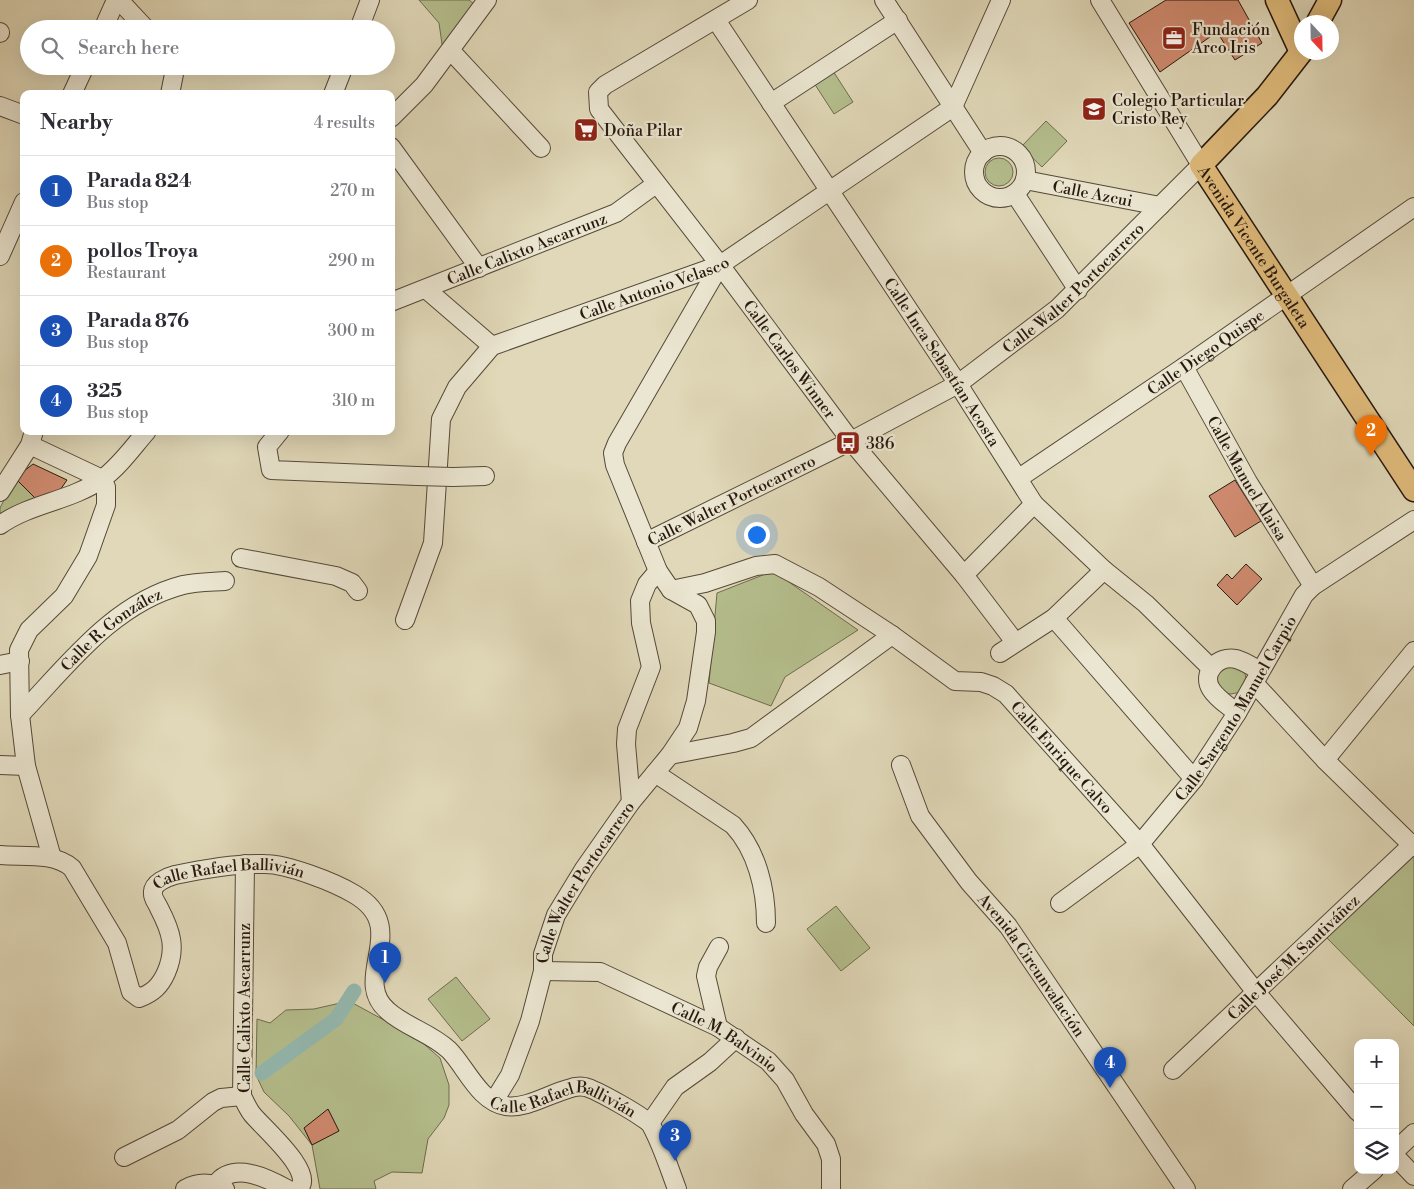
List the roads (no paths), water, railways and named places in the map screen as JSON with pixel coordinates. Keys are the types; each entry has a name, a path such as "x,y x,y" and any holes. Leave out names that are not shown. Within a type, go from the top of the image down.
{"main road":[{"path":"1277,0 1294,36"},
{"path":"1322,15 1330,0"},
{"name":"Calle Walter Portocarrero","path":"1201,165 1267,96 1294,60"},
{"name":"Avenida Vicente Burgaleta","path":"1201,165 1414,490"}],"street":[{"path":"107,20 117,0 137,20"},
{"path":"362,20 370,0"},
{"path":"395,114 424,85 486,0"},
{"path":"716,20 748,0"},
{"path":"884,0 982,153"},
{"path":"952,107 1001,0"},
{"name":"Avenida Vicente Burgaleta","path":"1100,0 1201,165"},
{"name":"Calle Carlos Winner","path":"716,20 604,85 598,92 599,109 720,265 851,441 964,575 1015,642"},
{"name":"Calle Inca Sebastían Acosta","path":"716,20 958,384 1034,504 1104,570 1146,604 1211,668"},
{"path":"771,104 898,20"},
{"path":"450,51 541,148"},
{"path":"74,90 81,75"},
{"path":"171,90 174,75"},
{"path":"334,90 340,75"},
{"path":"0,106 20,114"},
{"name":"Calle Antonio Velasco","path":"405,620 433,543 441,419 457,387 492,346 720,265 952,107"},
{"path":"1020,187 1000,198 992,197 980,188 976,182 975,166 982,153 998,146 1015,150 1025,164 1020,187 1078,290"},
{"path":"395,152 479,268"},
{"name":"Calle Walter Portocarrero","path":"494,1101 510,1075 527,1030 543,971 543,954 556,915 584,869 631,802 670,755 693,715 706,632 706,621 698,605 671,590 658,572 646,542 851,441 958,384 1057,309 1201,165"},
{"name":"Calle Calixto Ascarrunz","path":"395,301 427,290 616,213 656,184"},
{"name":"Calle Azcui","path":"1020,187 1160,206"},
{"name":"Calle Diego Quispe","path":"1019,478 1184,367 1414,207"},
{"path":"0,256 20,211"},
{"path":"646,542 615,465 614,453 617,443 720,265"},
{"path":"427,290 492,346"},
{"name":"Calle Manuel Alaisa","path":"1184,367 1248,482 1313,586"},
{"path":"0,525 30,508 60,500 102,479 144,435"},
{"path":"277,435 268,447 271,470 417,476 485,476"},
{"path":"0,492 32,438 102,479 106,487 106,505 88,556 64,596 29,630 19,650 20,715 26,766 52,858 0,855"},
{"path":"964,575 1034,504"},
{"name":"Calle Sargento Manuel Carpio","path":"1060,903 1140,844 1194,779 1237,713 1304,595 1313,586 1414,520"},
{"path":"241,558 336,576 352,583 358,590"},
{"name":"Calle Enrique Calvo","path":"671,590 705,584 756,566 775,564 819,587 892,635 955,681 981,682 993,686 1006,694 1140,844 1255,991 1354,1107"},
{"path":"1000,653 1054,618 1104,570"},
{"path":"631,802 626,744 627,729 651,667 641,623 640,601 647,584 658,572"},
{"name":"Calle R. González","path":"20,715 111,622 142,601 183,585 225,581"},
{"path":"1054,618 1194,779"},
{"path":"670,755 733,744 751,738 892,635"},
{"path":"1326,760 1414,651"},
{"path":"1237,713 1210,688 1208,676 1211,668 1221,660 1229,658 1237,659 1257,677 1326,760 1413,845"},
{"path":"0,665 20,661"},
{"path":"0,765 26,766"},
{"name":"Avenida Circunvalación","path":"901,765 920,816 969,882 1008,926 1186,1189"},
{"path":"656,773 733,825 740,833 764,887 766,923"},
{"name":"Calle José M. Santiváñez","path":"1173,1070 1255,991 1413,845"},
{"name":"Calle Rafael Ballivián","path":"52,858 66,863 72,868 87,891 117,943 131,992 139,998 153,992 161,983 173,951 172,937 152,895 153,889 163,880 174,876 244,864 267,864 304,874 343,888 364,901 376,914 380,923 380,944 374,977 375,992 385,1009 398,1019 435,1039 450,1052 484,1094 505,1106 515,1106 567,1089 585,1087 650,1123 677,1189"},
{"name":"Calle Calixto Ascarrunz","path":"244,864 242,1096 252,1114 296,1165 303,1177 303,1183 298,1189"},
{"path":"718,1027 706,976 708,966 719,947"},
{"name":"Calle M. Balvinio","path":"543,971 600,972 718,1027 776,1067 786,1080 804,1114 820,1134 832,1159 831,1189"},
{"path":"650,1123 675,1088 710,1062 736,1038"},
{"path":"124,1157 178,1130 213,1102 221,1098 242,1096"},
{"path":"1399,1147 1414,1133"},
{"path":"1399,1160 1414,1176"},
{"path":"185,1189 205,1182 220,1186 226,1175 244,1173 260,1176 287,1189"},
{"path":"1352,1189 1373,1178"}],"waterway":[{"path":"262,1073 336,1019 354,991"}],"place":[{"name":"Fundación Arco Iris","path":"1174,38"},
{"name":"Colegio Particular Cristo Rey","path":"1094,109"},
{"name":"Doña Pilar","path":"586,130"},
{"name":"386","path":"848,443"},
{"name":"pollos Troya","path":"1371,456"},
{"name":"Parada 824","path":"385,983"},
{"name":"325","path":"1110,1088"},
{"name":"Parada 876","path":"675,1161"}]}
